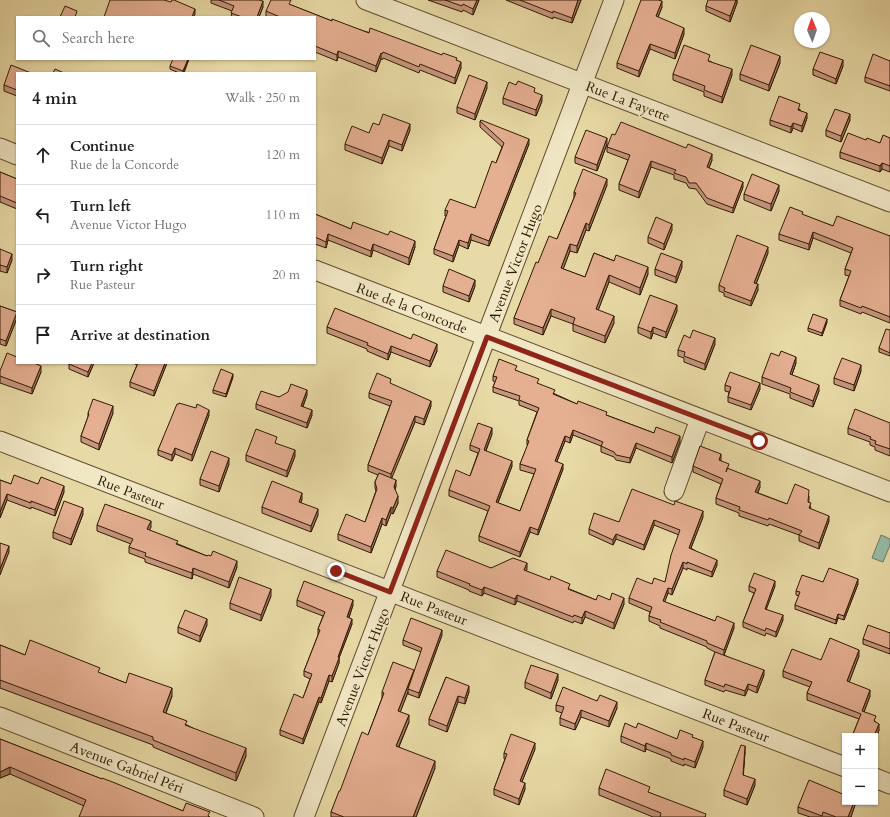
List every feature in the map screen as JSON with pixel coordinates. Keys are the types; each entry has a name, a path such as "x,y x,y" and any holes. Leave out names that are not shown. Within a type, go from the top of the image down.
{"street":[{"name":"Rue La Fayette","path":"366,0 890,202"},
{"name":"Avenue Victor Hugo","path":"304,817 614,0"},
{"path":"0,148 16,155"},
{"name":"Rue de la Concorde","path":"316,270 890,492"},
{"path":"674,491 700,419"},
{"name":"Rue Pasteur","path":"0,441 842,766"},
{"name":"Avenue Gabriel Péri","path":"0,717 234,813 254,817"},
{"path":"878,779 890,784"}],"shaded area":[{"path":"881,535 890,539 890,545 883,562 872,558"}],"building":[{"path":"110,0 164,0 171,2 174,0 195,9 192,16 104,16"},
{"path":"219,0 263,1 257,16 239,16 231,13 234,6"},
{"path":"271,0 291,0 289,4 332,21 332,19 369,33 370,28 442,55 443,53 457,58 456,60 461,62 455,78 420,64 419,67 383,52 382,54 381,53 376,66 338,51 337,55 316,46 316,16 278,16 266,11"},
{"path":"445,0 477,0 473,9 463,4 462,6"},
{"path":"520,0 578,0 572,18 553,11 553,13"},
{"path":"641,0 662,1 656,16 684,28 675,53 650,44 639,71 617,63"},
{"path":"708,0 736,0 730,16 706,6"},
{"path":"65,6 77,11 75,16 60,16"},
{"path":"684,45 710,55 708,61 732,69 722,97 704,90 705,86 673,74"},
{"path":"751,45 780,56 769,85 740,74"},
{"path":"820,52 843,60 836,79 813,69"},
{"path":"873,54 890,61 890,86 865,77"},
{"path":"173,60 188,60 183,71 170,66"},
{"path":"11,65 28,72 16,72 16,90 4,85"},
{"path":"55,69 62,72 54,72"},
{"path":"469,75 487,82 475,114 457,107"},
{"path":"518,81 535,88 534,92 542,95 536,110 503,98 509,82 516,85"},
{"path":"779,96 800,104 798,110 807,113 802,126 793,123 791,127 770,120"},
{"path":"835,109 850,114 841,136 826,130"},
{"path":"383,114 410,124 402,145 389,140 382,158 345,144 352,126 369,133 373,123 379,125"},
{"path":"481,120 529,139 489,241 471,234 468,243 459,240 453,256 434,249 448,211 445,210 450,199 475,208 492,161 496,163 504,143 480,121"},
{"path":"621,122 686,148 688,144 712,154 707,167 743,182 733,208 707,198 696,183 689,183 686,177 674,173 676,170 651,161 639,192 619,184 630,155 607,147 612,134 615,135"},
{"path":"586,130 607,138 597,165 575,157"},
{"path":"848,133 866,140 867,138 880,143 883,135 890,138 890,166 882,163 880,166 840,152"},
{"path":"583,169 607,179 589,225 586,223 577,246 570,244 561,268 585,277 594,253 614,261 616,255 648,267 640,288 609,275 596,309 614,316 605,336 573,324 575,318 551,309 543,328 514,318 536,262 538,263 549,236 557,239 576,193 574,192"},
{"path":"0,172 16,179 16,203 0,196"},
{"path":"752,174 779,185 771,204 744,194"},
{"path":"790,207 803,212 802,214 833,226 837,216 890,236 890,317 862,306 861,308 840,300 851,271 845,269 853,248 813,232 809,244 779,234"},
{"path":"316,214 351,229 353,222 388,235 390,231 415,241 409,258 373,244 371,251 328,234 326,242 316,237"},
{"path":"656,217 672,224 664,244 648,237"},
{"path":"737,235 768,247 754,283 758,284 751,301 724,291 725,288 719,285"},
{"path":"0,249 12,254 7,267 0,265"},
{"path":"661,253 682,261 676,277 655,269"},
{"path":"449,269 475,280 469,296 443,286"},
{"path":"650,295 677,305 666,332 653,327 651,332 638,327"},
{"path":"0,306 16,312 16,315 6,341 0,339"},
{"path":"335,308 411,339 413,334 437,344 430,361 391,346 388,354 367,345 368,343 327,327"},
{"path":"813,314 827,319 822,333 808,328"},
{"path":"886,329 890,330 890,353 879,348"},
{"path":"693,330 715,338 705,364 684,356 685,352 678,350 684,335 690,338"},
{"path":"781,351 796,357 790,374 819,385 813,401 790,392 791,388 762,377 771,353 779,356"},
{"path":"7,353 16,357 16,364 36,364 41,366 32,388 0,376 0,371"},
{"path":"842,358 861,365 854,385 834,378"},
{"path":"499,359 517,366 515,370 539,379 537,383 555,390 553,394 577,404 578,401 607,412 606,415 654,433 656,427 680,436 672,457 636,443 630,458 616,455 614,452 601,446 603,442 573,430 570,438 565,436 555,461 563,464 538,530 530,527 520,552 479,536 490,506 449,490 456,470 470,476 480,449 470,445 478,423 492,428 484,450 512,461 496,502 520,511 536,469 520,464 539,408 519,400 520,396 493,387 497,377 493,376"},
{"path":"69,364 92,364 88,372"},
{"path":"138,364 165,364 154,391 130,382"},
{"path":"221,369 233,374 226,394 213,390"},
{"path":"730,372 760,383 751,405 728,397 731,387 725,385"},
{"path":"377,373 391,379 390,383 431,401 424,419 415,416 391,474 368,465 392,401 369,393"},
{"path":"291,384 307,390 301,406 312,410 307,423 256,404 261,391 279,397 288,392"},
{"path":"93,399 113,406 99,444 81,436"},
{"path":"179,403 196,408 197,404 209,410 192,455 175,448 172,455 158,450 177,404"},
{"path":"855,409 890,423 890,449 875,444 876,441 870,439 871,437 848,428"},
{"path":"256,429 277,437 275,443 295,450 287,471 246,455"},
{"path":"700,446 721,454 719,460 729,464 727,468 760,481 755,492 787,504 795,484 809,490 808,502 811,503 809,508 829,516 819,543 799,535 802,531 769,518 768,520 739,510 740,507 716,498 723,479 693,466"},
{"path":"211,451 229,458 219,486 200,479"},
{"path":"379,473 396,480 394,487 398,496 393,508 391,507 386,520 382,518 371,547 338,534 346,514 365,522 377,489 375,482"},
{"path":"14,475 38,484 41,477 64,486 55,510 7,494 0,512 0,480 11,484"},
{"path":"272,481 302,493 299,502 318,509 311,526 262,507"},
{"path":"632,489 674,505 675,501 703,511 689,548 717,560 712,572 687,562 687,564 683,562 672,589 668,588 663,601 715,621 717,616 734,623 724,650 707,643 707,641 660,622 661,620 649,616 652,607 629,598 637,578 652,584 654,578 665,582 671,555 680,530 654,520 644,545 616,534 613,540 589,529 594,513 619,522"},
{"path":"64,501 83,508 71,539 53,532"},
{"path":"105,504 151,521 147,529 178,541 176,544 207,556 211,556 213,551 237,561 229,582 193,568 192,573 145,556 146,553 129,547 133,539 97,525"},
{"path":"0,543 9,546 0,569"},
{"path":"446,550 491,568 513,558 527,563 524,570 550,580 551,576 570,584 568,589 596,600 598,595 610,600 612,593 624,598 614,623 585,611 582,618 574,615 573,617 517,595 515,599 484,587 482,590 437,571"},
{"path":"829,568 858,579 844,616 838,614 836,620 795,605 800,592 796,591 802,575 823,582"},
{"path":"754,573 775,581 765,609 783,615 776,632 766,628 765,631 743,622 756,589 749,586"},
{"path":"239,577 271,589 261,615 230,603"},
{"path":"304,581 353,600 347,617 352,619 338,657 339,658 332,676 329,675 321,698 319,697 303,739 280,730 294,694 303,698 312,674 304,671 320,630 318,629 325,612 297,600"},
{"path":"185,610 207,619 200,636 178,627"},
{"path":"411,618 442,630 419,693 408,689 422,648 403,640"},
{"path":"868,625 890,633 890,649 863,639"},
{"path":"830,638 859,650 847,681 870,690 862,711 876,716 874,721 879,724 875,733 853,733 861,714 807,693 812,682 783,671 792,649 821,660"},
{"path":"30,640 100,668 98,672 126,683 129,673 172,688 163,712 187,721 185,725 246,748 236,773 153,740 153,737 0,680 0,645 25,655"},
{"path":"715,652 764,670 757,687 748,684 745,691 725,684 724,687 705,680"},
{"path":"393,662 414,670 398,711 409,715 396,746 435,761 413,817 344,817 331,812 362,732 368,735 384,693 382,692"},
{"path":"531,665 558,674 551,693 525,682"},
{"path":"446,677 469,686 465,698 458,696 447,726 429,719"},
{"path":"563,687 597,701 600,695 617,702 609,721 581,710 575,724 560,718 564,707 556,705"},
{"path":"625,723 636,728 638,723 677,739 680,730 693,735 692,737 703,741 695,762 684,758 684,760 646,743 645,746 621,736"},
{"path":"511,734 535,743 520,781 525,783 519,799 494,789 507,754 504,753"},
{"path":"0,739 183,811 186,803 210,812 208,815 209,817 79,817 86,800 10,767 0,772"},
{"path":"741,745 745,746 743,775 755,779 747,799 724,790"},
{"path":"606,769 650,787 648,792 706,814 705,817 660,817 661,813 599,788"},
{"path":"809,780 842,794 842,805 853,805 848,817 836,817 823,812 822,816 798,807"}],"route":[{"path":"336,571 390,592 487,337 759,441"}]}
